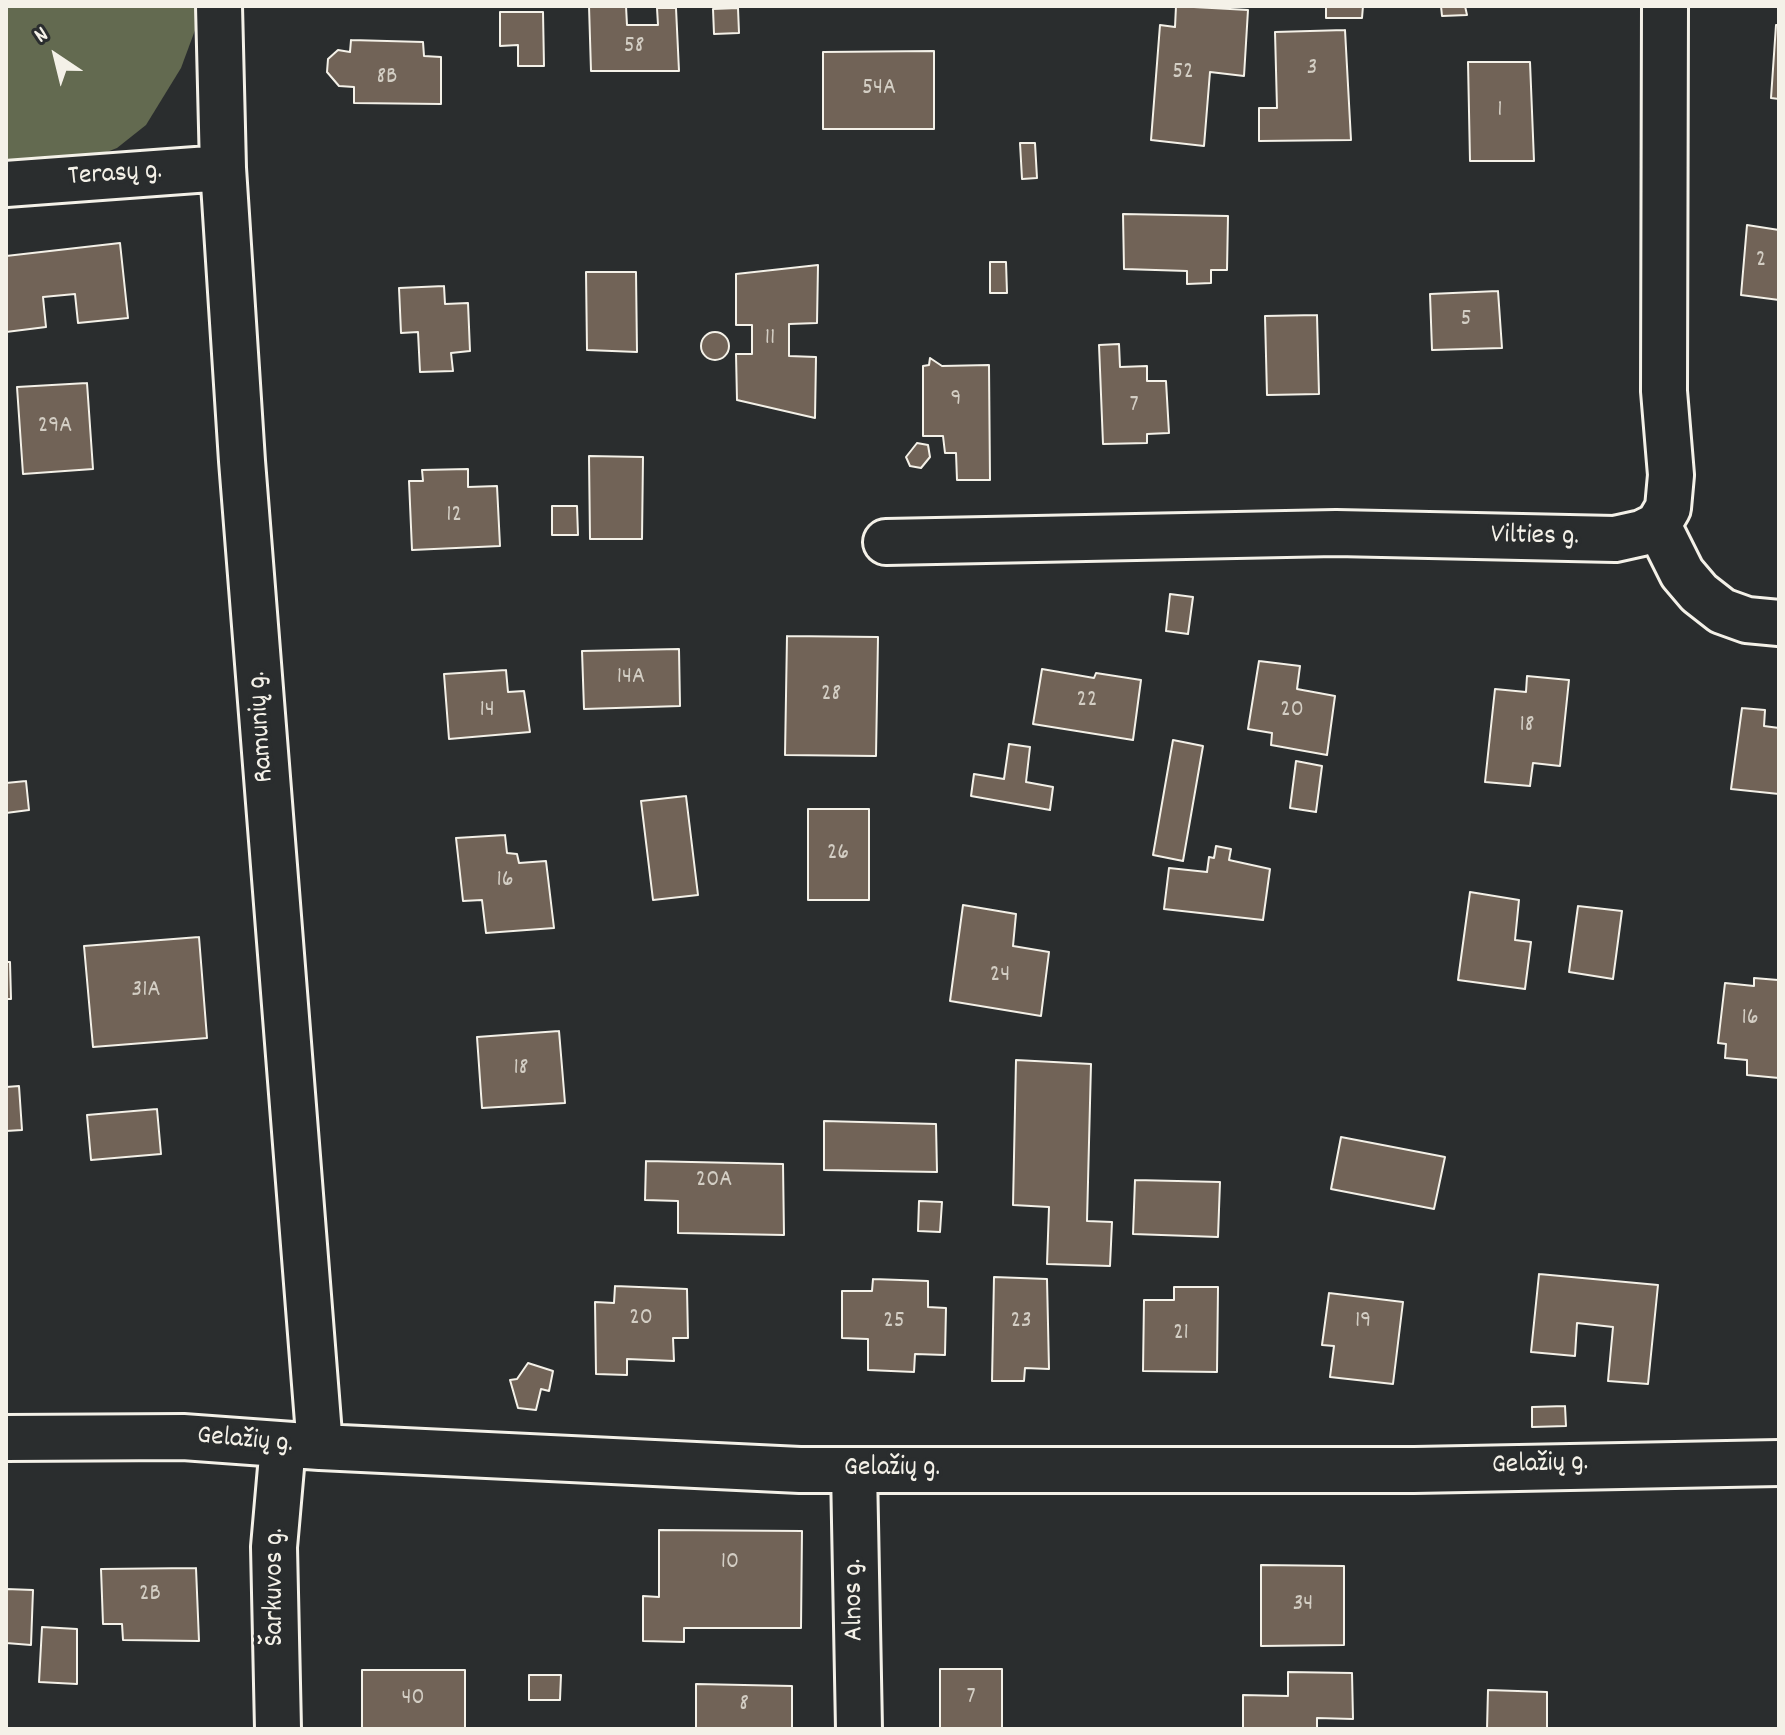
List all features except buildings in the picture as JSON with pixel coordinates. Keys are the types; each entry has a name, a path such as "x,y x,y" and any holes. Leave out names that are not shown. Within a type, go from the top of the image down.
{"street":[{"name":"Ramunių g.","path":"219,6 223,168 301,1446"},
{"path":"1665,6 1664,391 1671,475 1668,508 1658,525 1682,573 1699,593 1722,611 1747,620 1779,623"},
{"name":"Terasų g.","path":"6,184 223,168"},
{"name":"Vilties g.","path":"886,542 1336,533 1615,539 1642,533 1658,525"},
{"name":"Gelažių g.","path":"6,1438 183,1437 301,1446 854,1470 1414,1470 1779,1463"},
{"name":"Šarkuvos g.","path":"278,1729 274,1547 301,1446"},
{"name":"Alnos g.","path":"854,1470 859,1729"}],"green space":[{"path":"6,6 201,6 201,14 181,68 146,125 117,148 94,157 6,164"}]}
